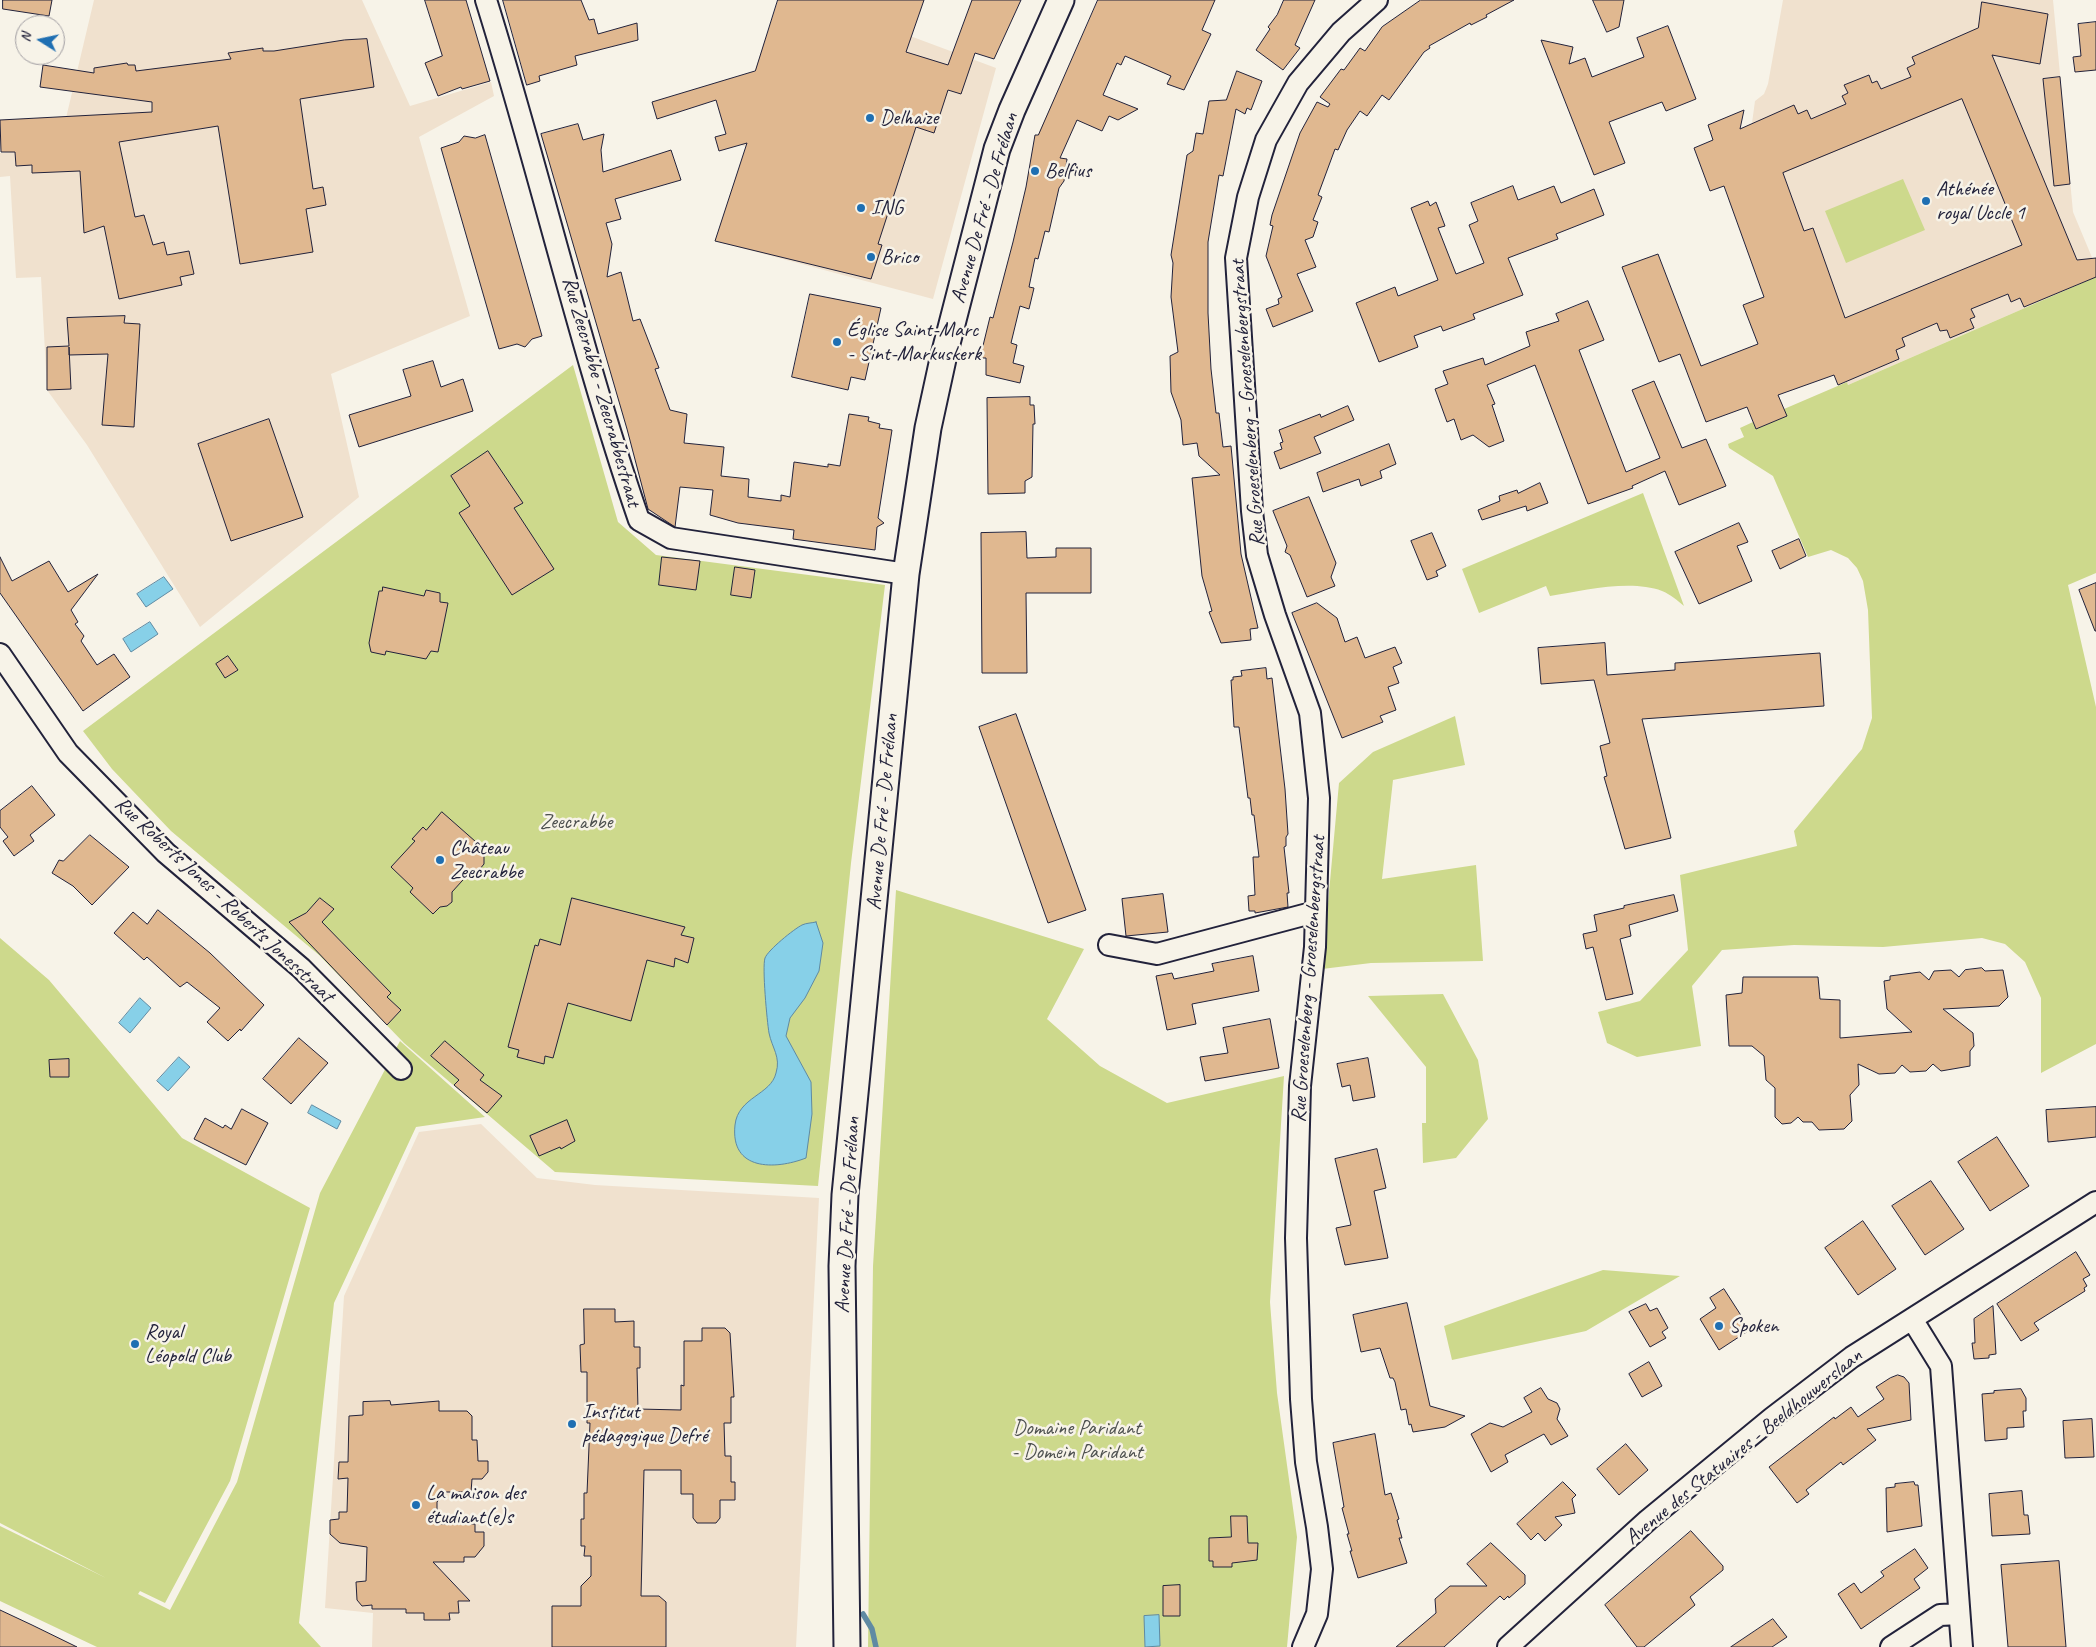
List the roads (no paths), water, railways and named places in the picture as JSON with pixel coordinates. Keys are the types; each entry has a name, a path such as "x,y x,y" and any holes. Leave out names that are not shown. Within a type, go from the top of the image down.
{"main road":[{"name":"Avenue De Fré - De Frélaan","path":"847,1647 842,1266 845,1204 858,1050 878,872 906,574 928,428 981,207 1003,133 1061,0"}],"street":[{"name":"Rue Zeecrabbe - Zeecrabbestraat","path":"486,0 521,111 614,446 639,520 672,538 906,574"},
{"name":"Rue Groeselenberg - Groeselenbergstraat","path":"1302,1647 1316,1614 1322,1569 1306,1462 1301,1399 1296,1238 1300,1086 1315,947 1319,798 1310,713 1275,615 1258,555 1252,512 1243,392 1236,258 1248,198 1266,140 1298,83 1341,32 1377,0"},
{"name":"Rue Roberts Jones - Roberts Jonesstraat","path":"0,654 68,753 166,854 301,968 401,1069"},
{"path":"1109,945 1157,954 1315,912"},
{"name":"Avenue des Statuaires - Beeldhouwerslaan","path":"1512,1646 1648,1520 1772,1418 1852,1357 2096,1202"},
{"path":"1912,1319 1941,1366 1962,1647"},
{"path":"1891,1647 1940,1616 1959,1614"}],"water":[{"path":"164,577 173,589 146,607 137,594"},
{"path":"150,622 158,634 131,652 123,639"},
{"path":"816,922 823,943 819,971 805,998 790,1018 786,1036 811,1082 812,1114 806,1158 781,1164 757,1163 747,1159 740,1151 735,1140 735,1125 737,1116 742,1108 768,1086 776,1073 777,1057 768,1027 764,983 765,958 776,945 793,931 804,924"},
{"path":"140,998 151,1008 130,1033 119,1023"},
{"path":"179,1057 190,1067 168,1091 157,1081"},
{"path":"312,1105 341,1121 337,1129 308,1113"},
{"path":"1159,1615 1160,1646 1145,1647 1144,1616"}],"waterway":[{"path":"863,1614 872,1629 876,1647"}],"place":[{"name":"Delhaize","path":"870,118"},
{"name":"Belfius","path":"1035,171"},
{"name":"Athénée royal Uccle 1","path":"1926,201"},
{"name":"ING","path":"861,208"},
{"name":"Brico","path":"871,257"},
{"name":"Église Saint-Marc - Sint-Markuskerk","path":"837,342"},
{"name":"Château Zeecrabbe","path":"440,860"},
{"name":"Spoken","path":"1719,1326"},
{"name":"Royal Léopold Club","path":"135,1344"},
{"name":"Institut pédagogique Defré","path":"572,1424"},
{"name":"La maison des étudiant(e)s","path":"416,1505"}],"park label":[{"name":"Zeecrabbe","path":"576,822"},
{"name":"Domaine Paridant - Domein Paridant","path":"1077,1440"}]}
